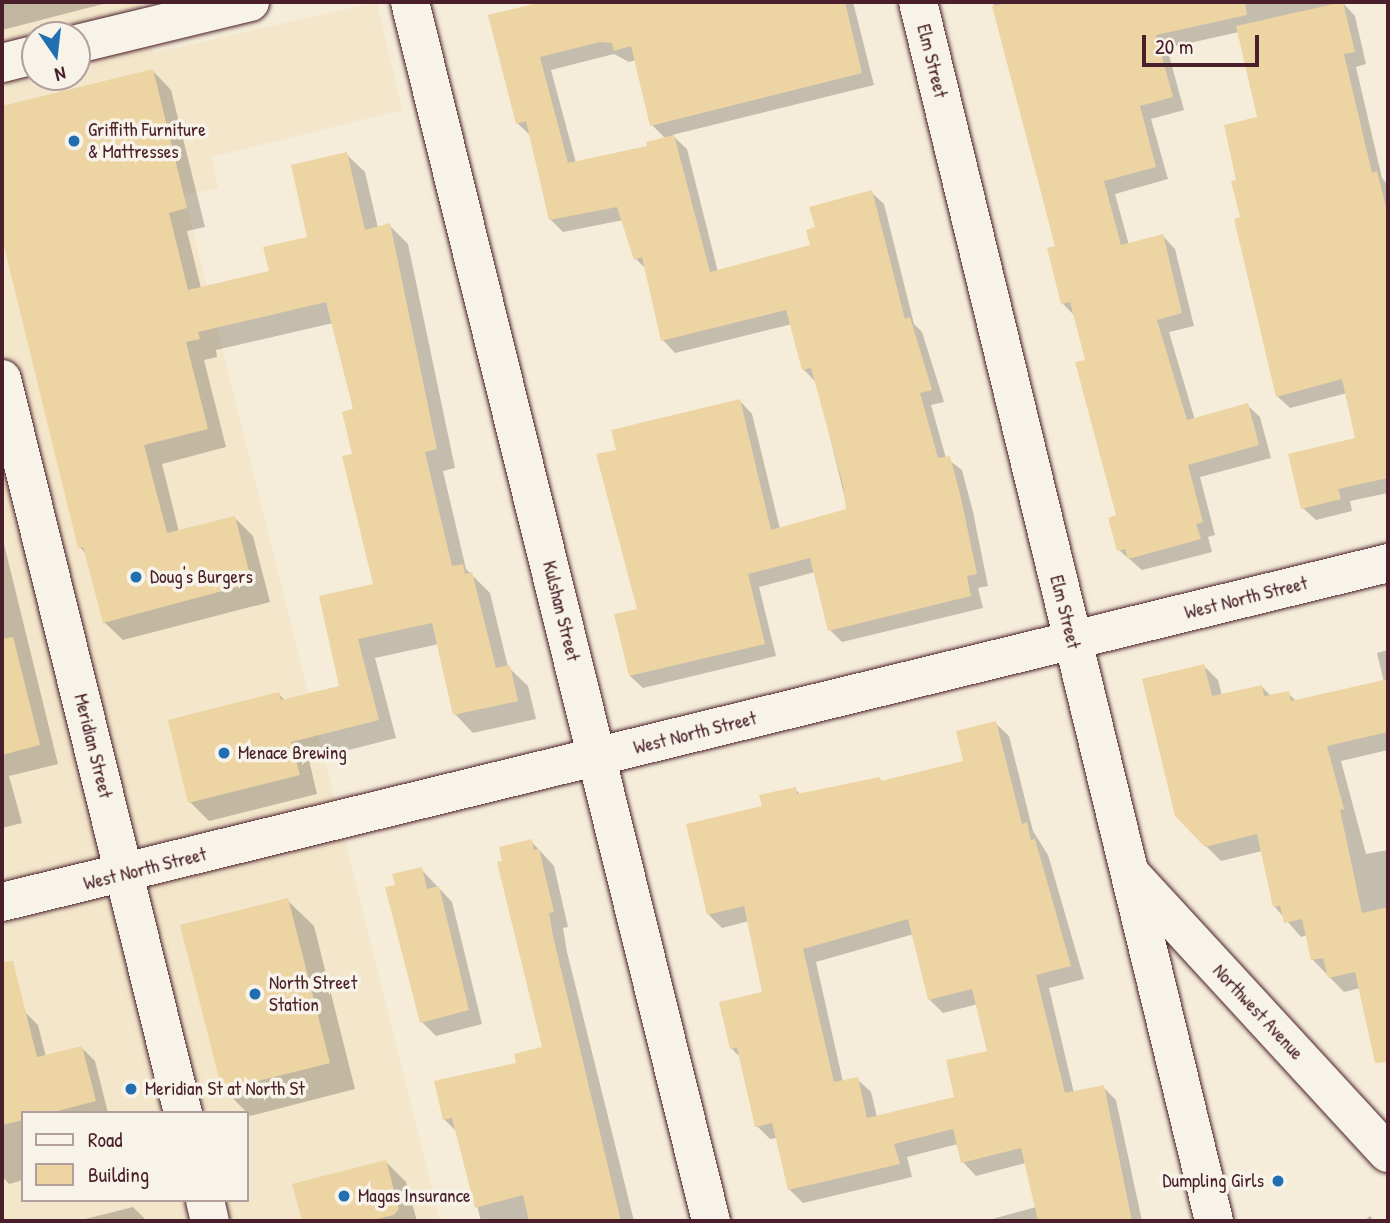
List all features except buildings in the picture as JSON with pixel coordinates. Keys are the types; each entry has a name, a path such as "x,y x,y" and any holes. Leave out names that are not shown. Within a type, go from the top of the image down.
{"street":[{"path":"91,41 250,2"},
{"name":"Kulshan Street","path":"410,2 711,1221"},
{"name":"Elm Street","path":"918,2 1214,1221"},
{"path":"2,63 21,58"},
{"name":"Meridian Street","path":"2,379 183,1111"},
{"name":"West North Street","path":"2,902 1388,563"},
{"name":"Northwest Avenue","path":"1127,870 1388,1153"},
{"path":"205,1202 210,1221"}],"shaded area":[{"path":"2,2 140,2 153,53 377,2 402,110 211,157 218,188 184,195 440,1221 2,1221"}],"place":[{"name":"Griffith Furniture & Mattresses","path":"74,141"},
{"name":"Doug's Burgers","path":"136,577"},
{"name":"Menace Brewing","path":"224,753"},
{"name":"North Street Station","path":"255,994"},
{"name":"Meridian St at North St","path":"131,1089"},
{"name":"Dumpling Girls","path":"1278,1181"},
{"name":"Magas Insurance","path":"344,1196"}]}
